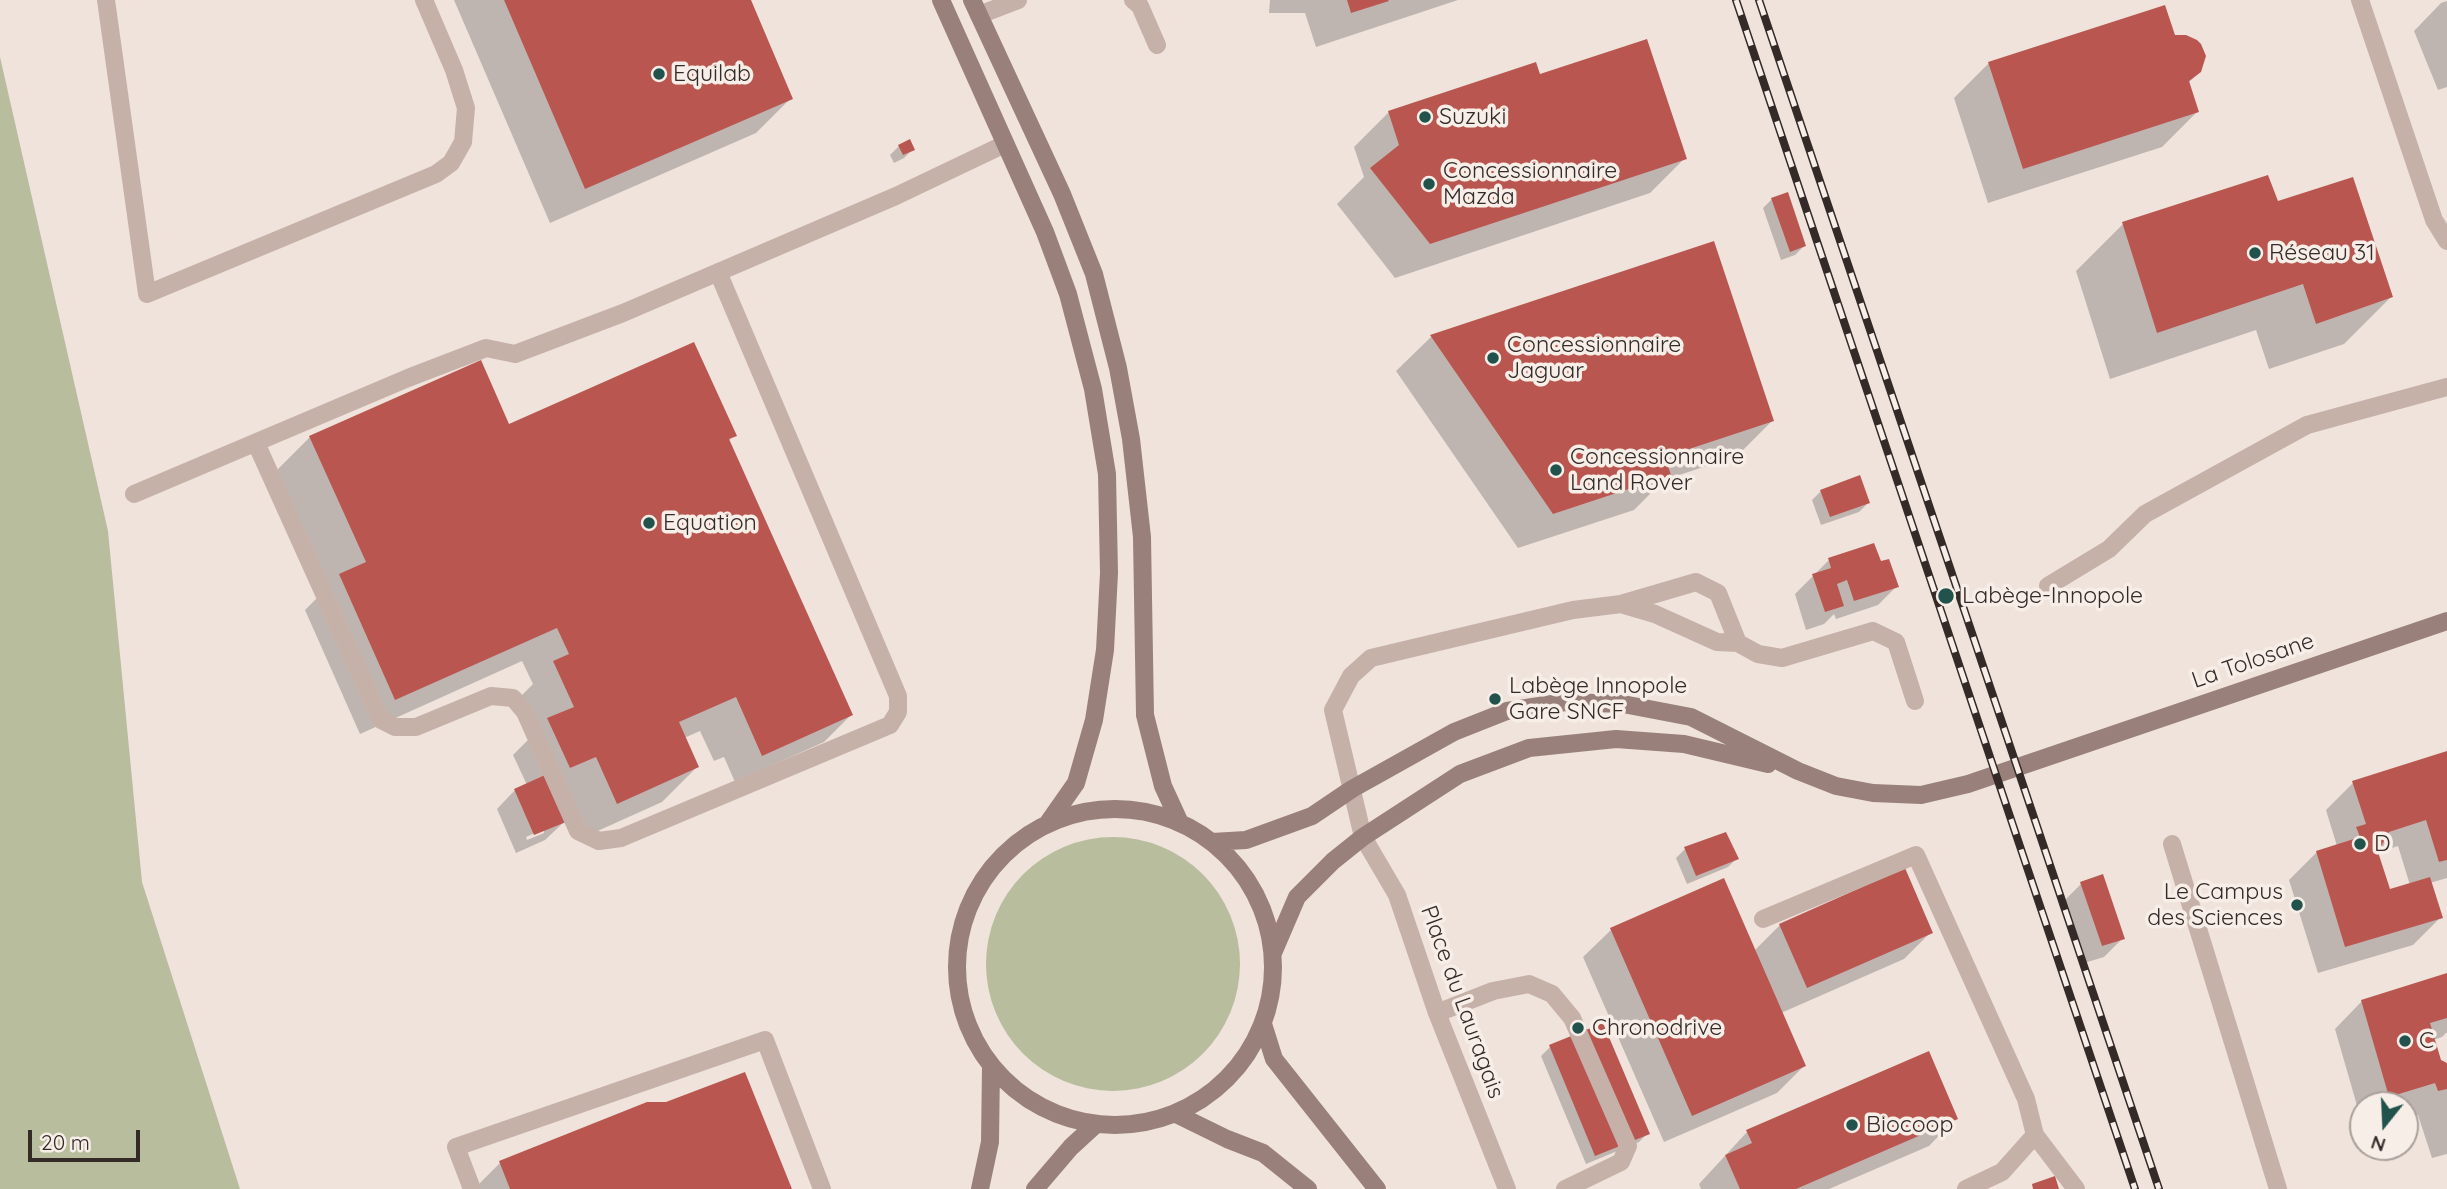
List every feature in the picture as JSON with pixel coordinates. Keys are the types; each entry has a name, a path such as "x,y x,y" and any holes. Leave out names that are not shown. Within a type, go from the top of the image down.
{"main road":[{"path":"940,0 1045,232 1068,294 1093,389 1107,474 1110,573 1105,650 1094,720 1076,783 1048,823"},
{"path":"976,8 1062,194 1089,262 1118,368 1131,439 1142,537 1145,715 1163,786 1180,822"},
{"name":"La Tolosane","path":"1798,771 1836,786 1873,793 1921,795 1968,784 2447,621"},
{"path":"1212,842 1246,840 1312,816 1352,789 1454,732 1507,711 1565,702 1623,704 1690,718 1798,771"},
{"path":"1273,954 1297,897 1333,860 1363,837 1461,774 1529,748 1616,739 1684,744 1798,771"},
{"path":"1114,808 1147,812 1180,822 1212,842 1236,864 1254,891 1267,921 1273,954 1272,990 1263,1024 1249,1052 1229,1077 1204,1098 1176,1114 1150,1122 1123,1126 1095,1125 1065,1118 1037,1106 1012,1088 991,1067 971,1036 959,1002 955,966 960,931 972,897 991,867 1017,841 1048,823 1080,812 1114,808"},
{"path":"1263,1024 1274,1059 1377,1189"},
{"path":"980,1189 990,1142 991,1067"},
{"path":"1176,1114 1263,1153 1308,1189"},
{"path":"1035,1189 1071,1147 1095,1125"}],"street":[{"path":"106,0 147,294 436,174 451,163 463,142 466,108 454,70 424,0"},
{"path":"976,8 1018,0"},
{"path":"1133,0 1140,6 1157,45"},
{"path":"2360,0 2434,220 2447,241"},
{"path":"134,494 408,378 486,348 514,354 623,313 896,196 1005,145"},
{"path":"256,443 380,720 395,727 416,727 491,695 513,698 525,712 578,831 599,841 621,838 890,725 898,712 898,696 718,272"},
{"path":"2048,586 2109,549 2145,514 2307,425 2447,387"},
{"path":"1620,604 1696,582 1718,593 1738,643"},
{"path":"1620,604 1655,614 1717,642 1738,643 1758,654 1782,658 1873,631 1896,642 1915,701"},
{"name":"Place du Lauragais","path":"1507,1189 1437,1013 1397,895 1363,837 1333,710 1351,676 1371,658 1573,610 1620,604"},
{"path":"2172,844 2278,1189"},
{"path":"1763,919 1916,855 2026,1099 2035,1135 2076,1189"},
{"path":"1437,1013 1493,991 1529,984 1552,994 1572,1018 1628,1146 1621,1162 1565,1189"},
{"path":"472,1189 456,1147 765,1040 822,1189"},
{"path":"1966,1189 2002,1172 2035,1135"}],"green space":[{"path":"0,57 108,531 142,882 240,1189 0,1189"},
{"path":"1113,837 1162,847 1183,858 1203,874 1219,894 1230,915 1240,964 1230,1013 1219,1034 1203,1054 1183,1070 1162,1081 1113,1091 1064,1081 1043,1070 1023,1054 1007,1034 996,1013 986,964 996,915 1007,894 1023,874 1043,858 1064,847"}],"building":[{"name":"Equilab","path":"504,0 751,0 793,99 585,189"},
{"path":"1347,0 1388,0 1389,1 1351,13"},
{"path":"2165,5 2175,35 2186,35 2197,40 2206,56 2201,72 2189,81 2199,112 2023,169 1988,62"},
{"path":"1647,39 1687,159 1430,244 1370,168 1399,145 1388,111 1536,62 1540,74"},
{"path":"910,139 915,150 903,155 898,145"},
{"name":"Réseau 31","path":"2268,175 2278,201 2353,177 2393,297 2316,324 2303,284 2157,333 2122,222"},
{"path":"1788,192 1806,246 1790,252 1771,198"},
{"path":"1714,241 1774,421 1665,457 1671,475 1553,514 1430,335"},
{"path":"694,342 737,436 729,439 853,715 762,756 736,697 679,722 699,767 617,804 596,757 570,768 547,718 574,707 553,661 569,654 557,628 395,700 339,574 366,562 309,436 481,360 509,424"},
{"path":"1860,475 1870,503 1830,517 1820,490"},
{"path":"1874,543 1881,561 1889,559 1899,587 1854,601 1847,580 1837,584 1844,606 1825,612 1812,574 1831,568 1828,558"},
{"name":"D","path":"2447,751 2447,860 2439,862 2426,820 2389,832 2378,852 2390,889 2430,877 2443,918 2345,947 2316,851 2360,837 2356,827 2366,824 2352,781"},
{"path":"545,775 566,822 534,835 514,789"},
{"path":"1726,832 1739,859 1696,876 1684,847"},
{"path":"1905,868 1933,933 1807,988 1779,924"},
{"path":"2103,874 2125,939 2102,946 2080,882"},
{"path":"1724,878 1806,1066 1692,1116 1610,928"},
{"name":"C","path":"2447,973 2447,1018 2430,1023 2441,1060 2447,1063 2447,1089 2438,1091 2435,1083 2409,1091 2387,1091 2361,1000"},
{"path":"1603,1023 1650,1134 1595,1156 1549,1045"},
{"name":"Biocoop","path":"1929,1051 1958,1119 1796,1189 1740,1189 1725,1155 1752,1143 1746,1130"},
{"path":"745,1072 792,1189 510,1189 499,1161 647,1102 666,1102"},
{"path":"2055,1176 2059,1189 2033,1189 2032,1184"}],"railway":[{"path":"1736,0 2135,1189"},
{"path":"1759,0 2159,1189"}],"place":[{"name":"Equilab","path":"659,74"},
{"name":"Suzuki","path":"1425,117"},
{"name":"Concessionnaire Mazda","path":"1429,184"},
{"name":"Réseau 31","path":"2255,253"},
{"name":"Concessionnaire Jaguar","path":"1493,358"},
{"name":"Concessionnaire Land Rover","path":"1556,470"},
{"name":"Equation","path":"649,523"},
{"name":"Labège-Innopole","path":"1946,596"},
{"name":"Labège Innopole Gare SNCF","path":"1495,699"},
{"name":"D","path":"2360,844"},
{"name":"Le Campus des Sciences","path":"2297,905"},
{"name":"Chronodrive","path":"1578,1028"},
{"name":"C","path":"2405,1041"},
{"name":"Biocoop","path":"1852,1125"}]}
